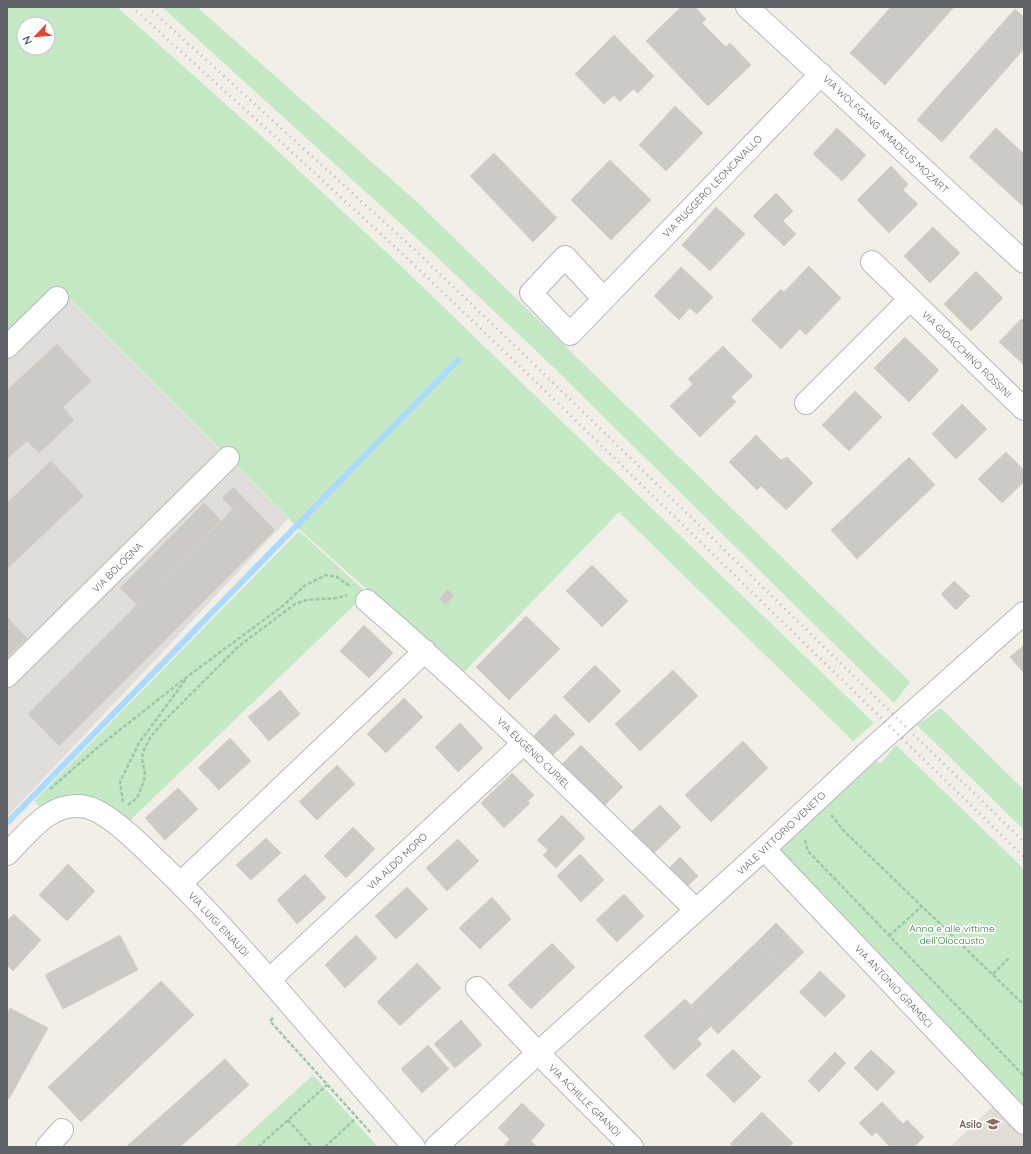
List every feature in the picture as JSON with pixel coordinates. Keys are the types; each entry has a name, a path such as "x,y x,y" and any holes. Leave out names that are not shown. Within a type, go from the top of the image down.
{"street":[{"name":"VIA WOLFGANG AMADEUS MOZART","path":"748,7 1024,262"},
{"name":"VIA RUGGERO LEONCAVALLO","path":"603,298 821,74"},
{"name":"VIA GIOACCHINO ROSSINI","path":"872,262 1024,409"},
{"path":"7,347 57,298"},
{"path":"806,403 910,299"},
{"name":"VIA BOLOGNA","path":"7,676 228,458"},
{"name":"VIA EUGENIO CURIEL","path":"361,595 524,743 696,910"},
{"name":"VIALE VITTORIO VENETO","path":"436,1147 764,849 866,754 1024,613"},
{"name":"VIA LUIGI EINAUDI","path":"414,1147 270,979 181,883 425,652"},
{"name":"VIA ALDO MORO","path":"270,979 524,743"},
{"path":"7,854 42,819 52,812 62,808 78,806 94,809 108,816 181,883"},
{"name":"VIA ANTONIO GRAMSCI","path":"764,849 1024,1123"},
{"path":"477,988 538,1053"},
{"name":"VIA ACHILLE GRANDI","path":"538,1053 632,1147"},
{"path":"47,1147 62,1130"}],"path":[{"path":"47,791 96,748 188,676 284,605 304,586 326,575 343,580 361,595"},
{"path":"116,824 125,808 137,798 145,774 142,759 143,752 150,738 163,722 239,646 295,604 307,600 361,595"},
{"path":"116,824 124,806 120,782 139,743 188,676"},
{"path":"825,818 836,809"},
{"path":"830,814 844,831 1024,1005"},
{"path":"807,837 804,842 808,852 1024,1076"},
{"path":"889,936 922,906"},
{"path":"993,974 1009,958"},
{"path":"258,1147 327,1084"},
{"path":"325,1147 357,1117"},
{"path":"288,1120 312,1147"}],"shaded area":[{"path":"64,294 288,519 7,817 7,351"},
{"name":"Asilo","path":"994,1105 1024,1136 1024,1147 950,1147"}],"green space":[{"path":"7,7 117,7 278,151 402,267 874,723 853,741 619,512 462,674 299,529 60,289 7,339"},
{"path":"162,7 197,7 418,203 910,682 894,703 549,363 423,244"},
{"path":"299,531 367,593 122,828 90,806 47,813 34,801"},
{"path":"941,708 1024,790 1024,830 917,725"},
{"name":"Anna e alle vittime dell’Olocausto","path":"896,745 1024,869 1024,1115 771,848 871,760 881,763"},
{"path":"313,1075 378,1147 234,1147"}],"building":[{"path":"681,7 695,7 706,19 702,23 726,47 730,43 751,65 708,106 646,41"},
{"path":"891,7 954,7 885,85 850,53"},
{"path":"1015,9 1024,17 1024,49 942,142 917,120"},
{"path":"614,35 654,76 638,93 633,89 620,102 614,95 604,104 575,74"},
{"path":"675,106 703,133 666,171 639,145"},
{"path":"837,128 866,155 842,181 813,154"},
{"path":"996,128 1024,154 1024,207 969,157"},
{"path":"494,153 557,218 533,242 470,176"},
{"path":"610,160 651,200 611,240 571,200"},
{"path":"891,166 908,184 903,190 918,204 889,233 857,200"},
{"path":"776,193 793,211 783,221 796,234 784,246 753,216"},
{"path":"716,207 745,234 710,271 682,245"},
{"path":"933,227 960,253 930,283 904,256"},
{"path":"809,266 841,298 806,335 800,329 781,349 751,320 781,289 784,292"},
{"path":"681,267 713,297 697,314 690,308 679,320 654,296"},
{"path":"976,271 1003,298 971,331 944,304"},
{"path":"1021,319 1024,321 1024,365 999,342"},
{"path":"905,337 939,370 909,402 874,368"},
{"path":"57,344 91,381 63,407 74,420 39,453 27,441 7,459 7,390"},
{"path":"723,346 753,376 731,397 736,402 700,437 670,406 693,384 688,379"},
{"path":"855,391 882,417 849,451 822,425"},
{"path":"962,404 987,429 956,459 932,434"},
{"path":"756,435 781,460 787,457 813,483 786,510 761,486 757,490 729,462"},
{"path":"1006,452 1024,470 1024,482 1002,503 978,479"},
{"path":"909,457 935,485 857,559 831,530"},
{"path":"51,461 84,496 7,569 7,503"},
{"path":"233,487 275,530 264,541 222,498"},
{"path":"204,503 221,520 137,605 120,588"},
{"path":"233,509 264,541 96,709 65,677"},
{"path":"592,565 628,601 602,627 566,591"},
{"path":"954,581 970,596 956,610 941,594"},
{"path":"447,589 454,595 446,605 440,599"},
{"path":"526,616 560,649 509,700 476,667"},
{"path":"7,617 27,638 7,657"},
{"path":"364,625 393,653 369,678 340,651"},
{"path":"1024,645 1024,673 1010,657"},
{"path":"595,665 621,691 589,723 563,697"},
{"path":"673,670 698,696 640,751 615,724"},
{"path":"65,677 96,709 59,746 28,714"},
{"path":"280,690 300,714 269,741 248,717"},
{"path":"404,698 423,717 386,753 367,734"},
{"path":"555,714 575,734 551,757 532,738"},
{"path":"460,723 483,748 458,772 435,747"},
{"path":"230,738 251,761 219,790 198,768"},
{"path":"743,741 768,768 711,822 685,795"},
{"path":"581,745 623,787 602,808 560,766"},
{"path":"337,765 355,784 317,820 299,802"},
{"path":"512,773 534,795 528,801 530,803 504,828 481,803"},
{"path":"178,788 198,809 165,840 145,818"},
{"path":"660,805 681,827 652,855 631,832"},
{"path":"562,815 585,838 556,868 543,855 548,850 537,840"},
{"path":"353,827 375,849 346,878 324,856"},
{"path":"266,838 281,853 251,880 236,865"},
{"path":"458,839 479,861 447,891 426,868"},
{"path":"580,854 604,880 581,902 557,876"},
{"path":"680,857 698,876 682,891 664,873"},
{"path":"68,864 95,891 67,921 39,895"},
{"path":"305,874 326,898 297,924 277,900"},
{"path":"407,887 428,909 396,939 375,916"},
{"path":"624,894 644,916 617,942 596,920"},
{"path":"492,897 511,919 480,949 459,928"},
{"path":"14,914 41,940 13,971 7,965 7,921"},
{"path":"776,923 804,952 786,969 758,941"},
{"path":"120,935 138,970 63,1009 45,975"},
{"path":"356,935 377,958 345,988 325,965"},
{"path":"758,941 786,969 718,1034 691,1005"},
{"path":"552,943 575,967 531,1009 508,985"},
{"path":"417,963 441,988 400,1026 377,1002"},
{"path":"820,971 846,996 825,1017 799,992"},
{"path":"161,981 194,1015 81,1122 48,1087"},
{"path":"685,999 711,1026 697,1039 702,1044 674,1070 644,1036"},
{"path":"10,1008 48,1028 9,1099 7,1098 7,1014"},
{"path":"461,1020 482,1045 455,1068 434,1044"},
{"path":"428,1045 449,1069 422,1093 401,1069"},
{"path":"733,1049 761,1077 734,1103 706,1075"},
{"path":"871,1050 895,1072 877,1091 854,1068"},
{"path":"835,1052 846,1063 819,1092 808,1081"},
{"path":"225,1059 249,1085 180,1147 126,1147"},
{"path":"882,1102 903,1124 907,1120 924,1137 914,1147 890,1147 876,1132 872,1136 859,1123"},
{"path":"522,1103 545,1125 531,1141 537,1147 503,1147 510,1139 498,1128"},
{"path":"762,1112 793,1143 789,1147 734,1147 730,1144"}],"waterway":[{"path":"7,823 458,360"}],"railway":[{"path":"132,7 408,259 1024,857"},
{"path":"148,7 417,252 1024,842"}],"place":[{"name":"Asilo","path":"993,1124"}]}
